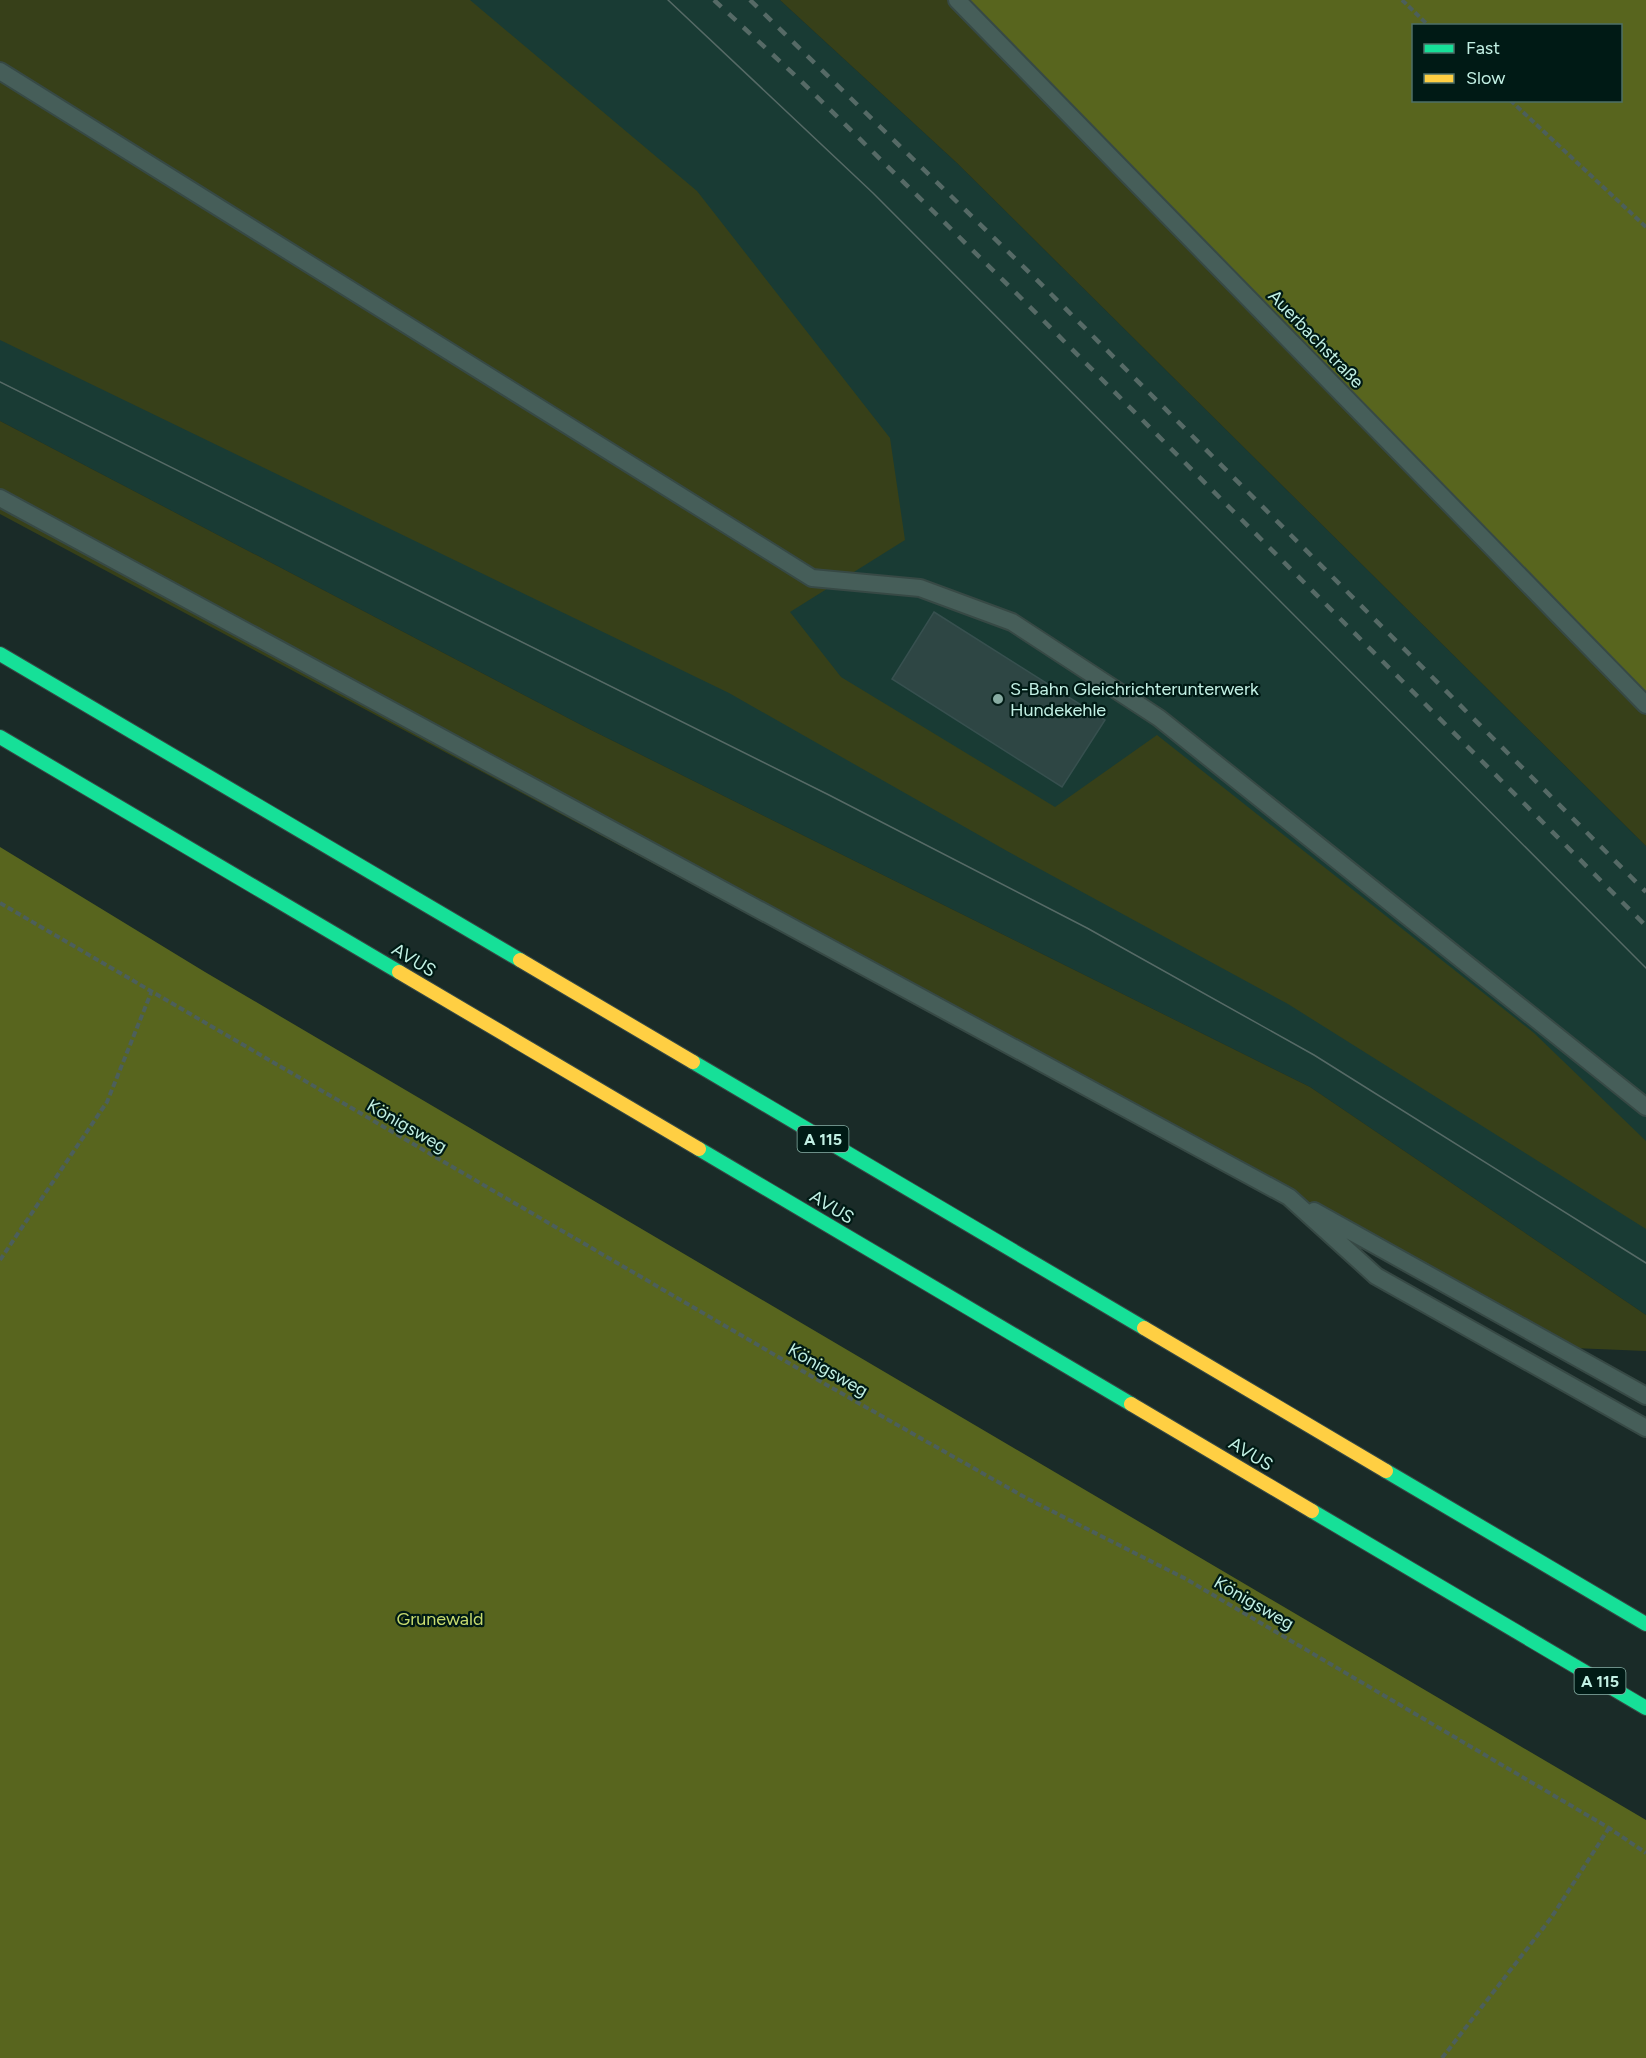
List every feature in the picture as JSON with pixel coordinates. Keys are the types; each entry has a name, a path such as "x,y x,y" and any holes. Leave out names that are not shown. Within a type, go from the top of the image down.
{"highway":[{"name":"A 115","path":"0,654 1646,1624"},
{"name":"AVUS","path":"0,737 1646,1708"}],"lane":[{"name":"Auerbachstraße","path":"957,0 1646,705"},
{"path":"0,71 812,578 920,588 1012,622 1159,718 1646,1107"},
{"path":"0,498 1289,1197 1646,1396"},
{"path":"1289,1197 1376,1276 1646,1428"}],"path":[{"path":"1402,0 1427,24"},
{"path":"1512,102 1646,227"},
{"name":"Königsweg","path":"0,903 831,1388 1028,1499 1186,1579 1609,1828 1646,1853"},
{"path":"0,1260 107,1102 151,993"},
{"path":"1442,2058 1551,1918 1609,1828"}],"shaded area":[{"path":"0,0 780,0 957,163 1646,846 1646,1315 1310,1087 587,728 0,421"}],"green space":[{"path":"0,0 470,0 697,191 890,438 905,540 790,612 841,677 1055,807 1157,735 1534,1033 1646,1141 1646,1229 1288,1004 1007,851 729,693 0,340"},
{"path":"780,0 1646,0 1646,846 957,163"},
{"path":"957,0 1646,0 1646,705"},
{"path":"0,421 587,728 1310,1087 1646,1315 1646,1351 1573,1348 1170,1140 0,514"},
{"name":"Grunewald","path":"0,847 205,972 1646,1820 1646,2058 0,2058"}],"building":[{"name":"S-Bahn Gleichrichterunterwerk Hundekehle","path":"934,612 1105,720 1062,787 892,679"}],"tram line":[{"path":"668,0 873,193 1646,968"},
{"path":"0,382 829,795 1087,928 1314,1055 1646,1263"}],"railway":[{"path":"714,0 800,80 1018,295 1646,926"},
{"path":"750,0 1035,278 1646,892"}],"traffic: fast":[{"path":"0,654 520,960"},
{"path":"0,737 399,972"},
{"path":"693,1062 1144,1328"},
{"path":"699,1149 1131,1404"},
{"path":"1386,1471 1646,1624"},
{"path":"1312,1511 1646,1708"}],"traffic: slow":[{"path":"520,960 693,1062"},
{"path":"399,972 699,1149"},
{"path":"1144,1328 1386,1471"},
{"path":"1131,1404 1312,1511"}],"place":[{"name":"S-Bahn Gleichrichterunterwerk Hundekehle","path":"998,699"}]}
